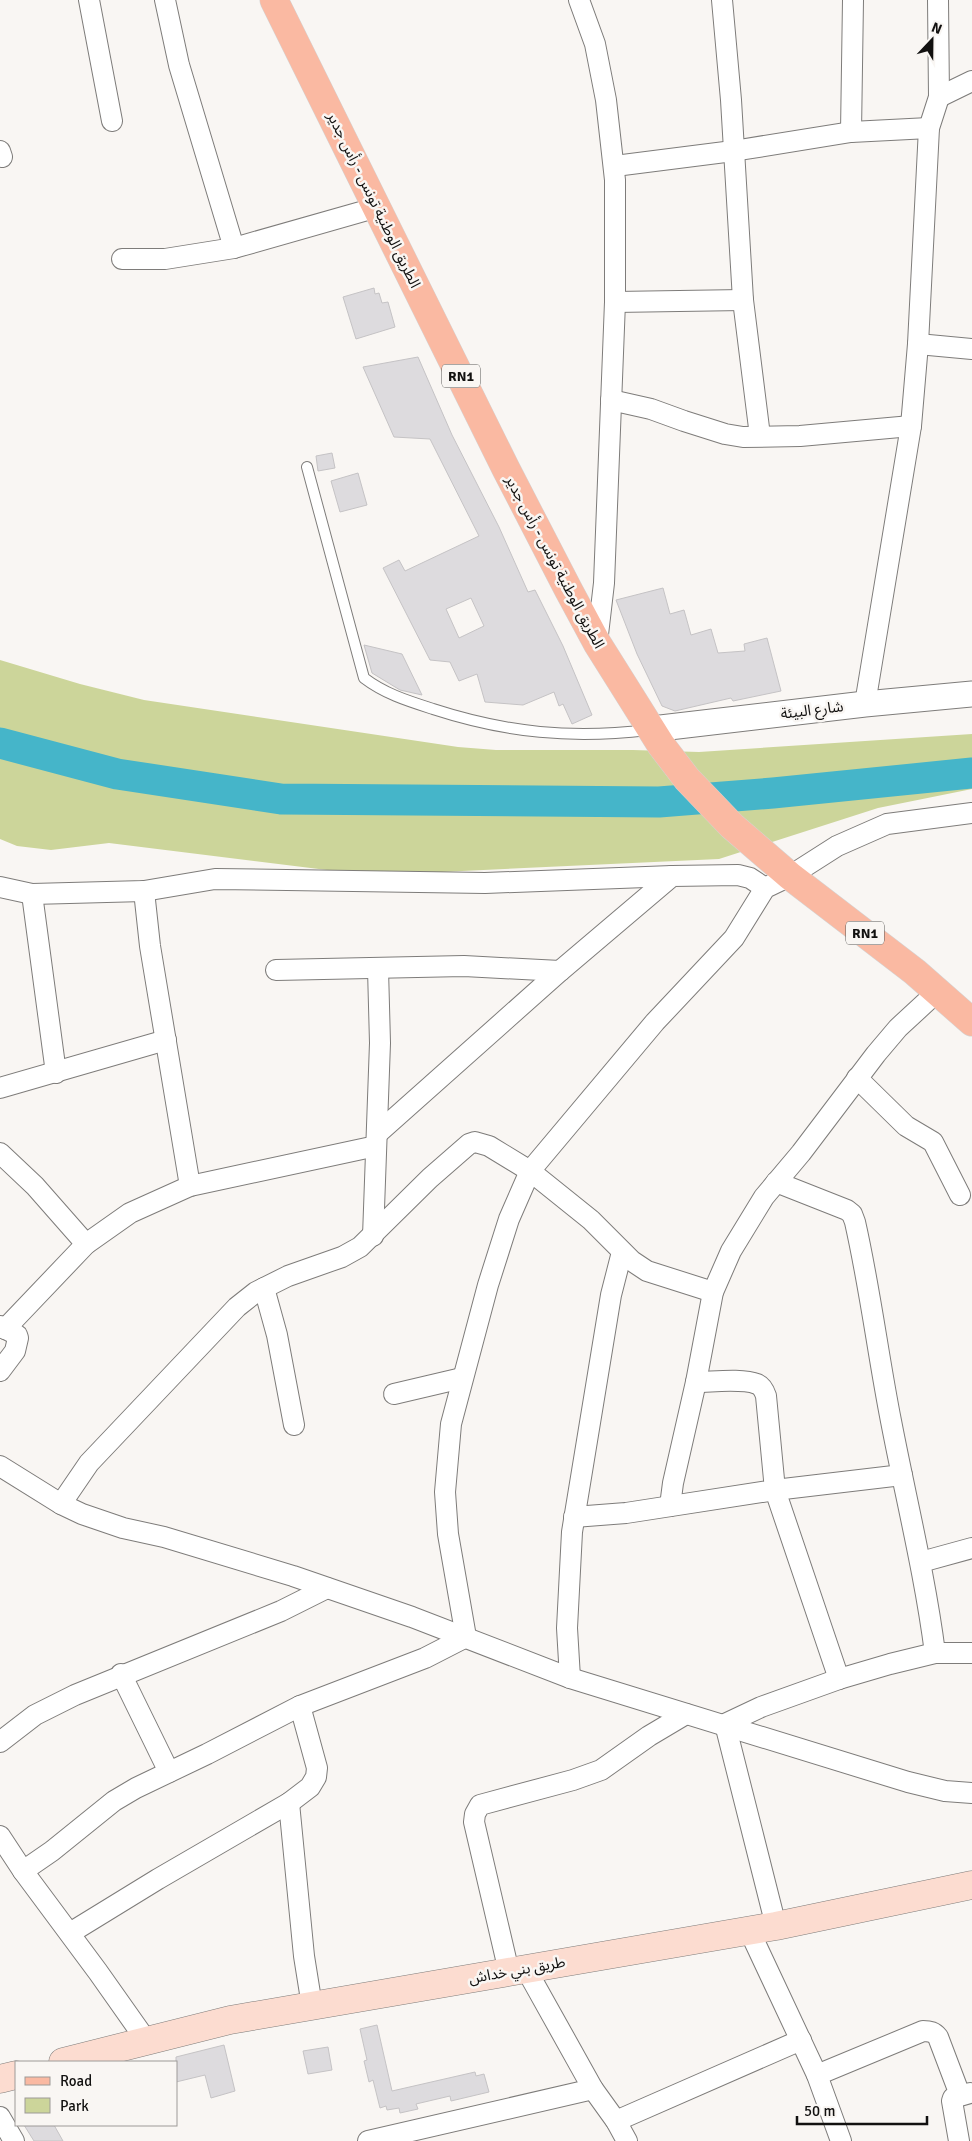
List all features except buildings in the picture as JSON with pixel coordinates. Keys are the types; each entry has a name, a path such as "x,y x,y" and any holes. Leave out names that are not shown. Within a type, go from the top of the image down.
{"main road":[{"name":"الطريق الوطنية تونس - رأس جدير","path":"274,0 506,469 597,643 657,737 687,779 732,826 790,876 938,991 972,1022"},
{"name":"طريق بني خداش","path":"67,2061 230,2020 776,1926 972,1885"},
{"path":"0,2079 15,2075"}],"street":[{"path":"89,0 112,121"},
{"path":"164,0 179,65 234,248"},
{"path":"579,0 595,44 606,100 615,166 611,400 604,582 597,643"},
{"path":"722,0 732,100 733,151 743,300 760,436"},
{"path":"851,132 853,0"},
{"path":"865,704 911,426 918,344 929,128 939,97 938,0"},
{"path":"939,97 972,81"},
{"path":"615,166 733,151 851,132 929,128"},
{"path":"122,259 165,259 234,248 378,207"},
{"path":"614,302 743,300"},
{"path":"918,344 972,349"},
{"path":"611,400 651,408 725,434 743,437 800,436 911,426"},
{"name":"شارع البيئة","path":"657,737 865,704 972,694"},
{"path":"466,1637 452,1566 445,1492 451,1424 488,1285 510,1219 530,1171 655,1022 734,938 765,888 790,876 837,846 887,824 972,813"},
{"path":"0,886 32,894 144,891 215,879 485,883 738,875 750,878 765,888"},
{"path":"0,1372 18,1343 17,1335 3,1328 86,1244 130,1214 190,1186 377,1140 560,971 672,876"},
{"path":"144,891 150,946 190,1186"},
{"path":"32,894 56,1073"},
{"path":"276,970 489,966 560,971"},
{"path":"373,1236 377,1140 378,968"},
{"path":"670,1506 678,1458 696,1382 713,1292 746,1224 764,1196 802,1153 857,1078 898,1028 938,991"},
{"path":"0,1088 166,1040"},
{"path":"857,1078 906,1126 933,1142 960,1195"},
{"path":"61,1504 89,1463 157,1389 237,1307 264,1288 288,1276 342,1257 360,1247 430,1178 469,1144 476,1142 490,1146 530,1171 591,1220 622,1252 647,1270 713,1292"},
{"path":"0,1153 35,1186 86,1244"},
{"path":"776,1182 837,1206 852,1214 870,1293 878,1348 902,1475 921,1562 935,1653"},
{"path":"570,1678 567,1628 574,1517 611,1295 622,1252"},
{"path":"264,1288 279,1344 294,1425"},
{"path":"394,1394 462,1378"},
{"path":"696,1382 746,1382 757,1384 764,1389 775,1490 839,1679"},
{"path":"0,1466 61,1504 82,1514 124,1528 212,1551 327,1588 466,1637 570,1678 686,1714 725,1724 908,1782 945,1791 972,1793"},
{"path":"574,1517 626,1513 775,1490 902,1475"},
{"path":"921,1562 972,1548"},
{"path":"0,1742 35,1715 75,1695 121,1674 280,1611 327,1588"},
{"path":"24,1872 114,1801 136,1788 300,1706 425,1658 466,1637"},
{"path":"725,1724 761,1707 839,1679 908,1659 935,1653 972,1653"},
{"path":"121,1674 169,1772"},
{"path":"70,1933 158,1879 289,1803 310,1788 316,1777 317,1768 300,1706"},
{"path":"627,2141 616,2121 592,2089 517,1970 474,1822 475,1814 480,1806 573,1780 601,1770 649,1736 686,1714"},
{"path":"725,1724 776,1926"},
{"path":"289,1803 304,1956 312,2006"},
{"path":"0,1836 146,2040"},
{"path":"749,1930 817,2075 841,2141"},
{"path":"817,2075 923,2031 935,2033 966,2093 953,2098 952,2104 959,2141"},
{"path":"616,2121 801,2040"},
{"path":"368,2141 592,2089"},
{"path":"0,2117 14,2141"}],"lane":[{"path":"307,467 364,678 394,697 454,716 516,731 657,737"}],"green space":[{"path":"0,660 80,684 144,700 458,747 496,750 699,752 972,734 972,789 878,808 719,859 441,872 335,871 109,843 51,850 17,846 0,839"}],"waterway":[{"path":"0,743 117,774 281,799 659,802 773,793 972,773"}]}
